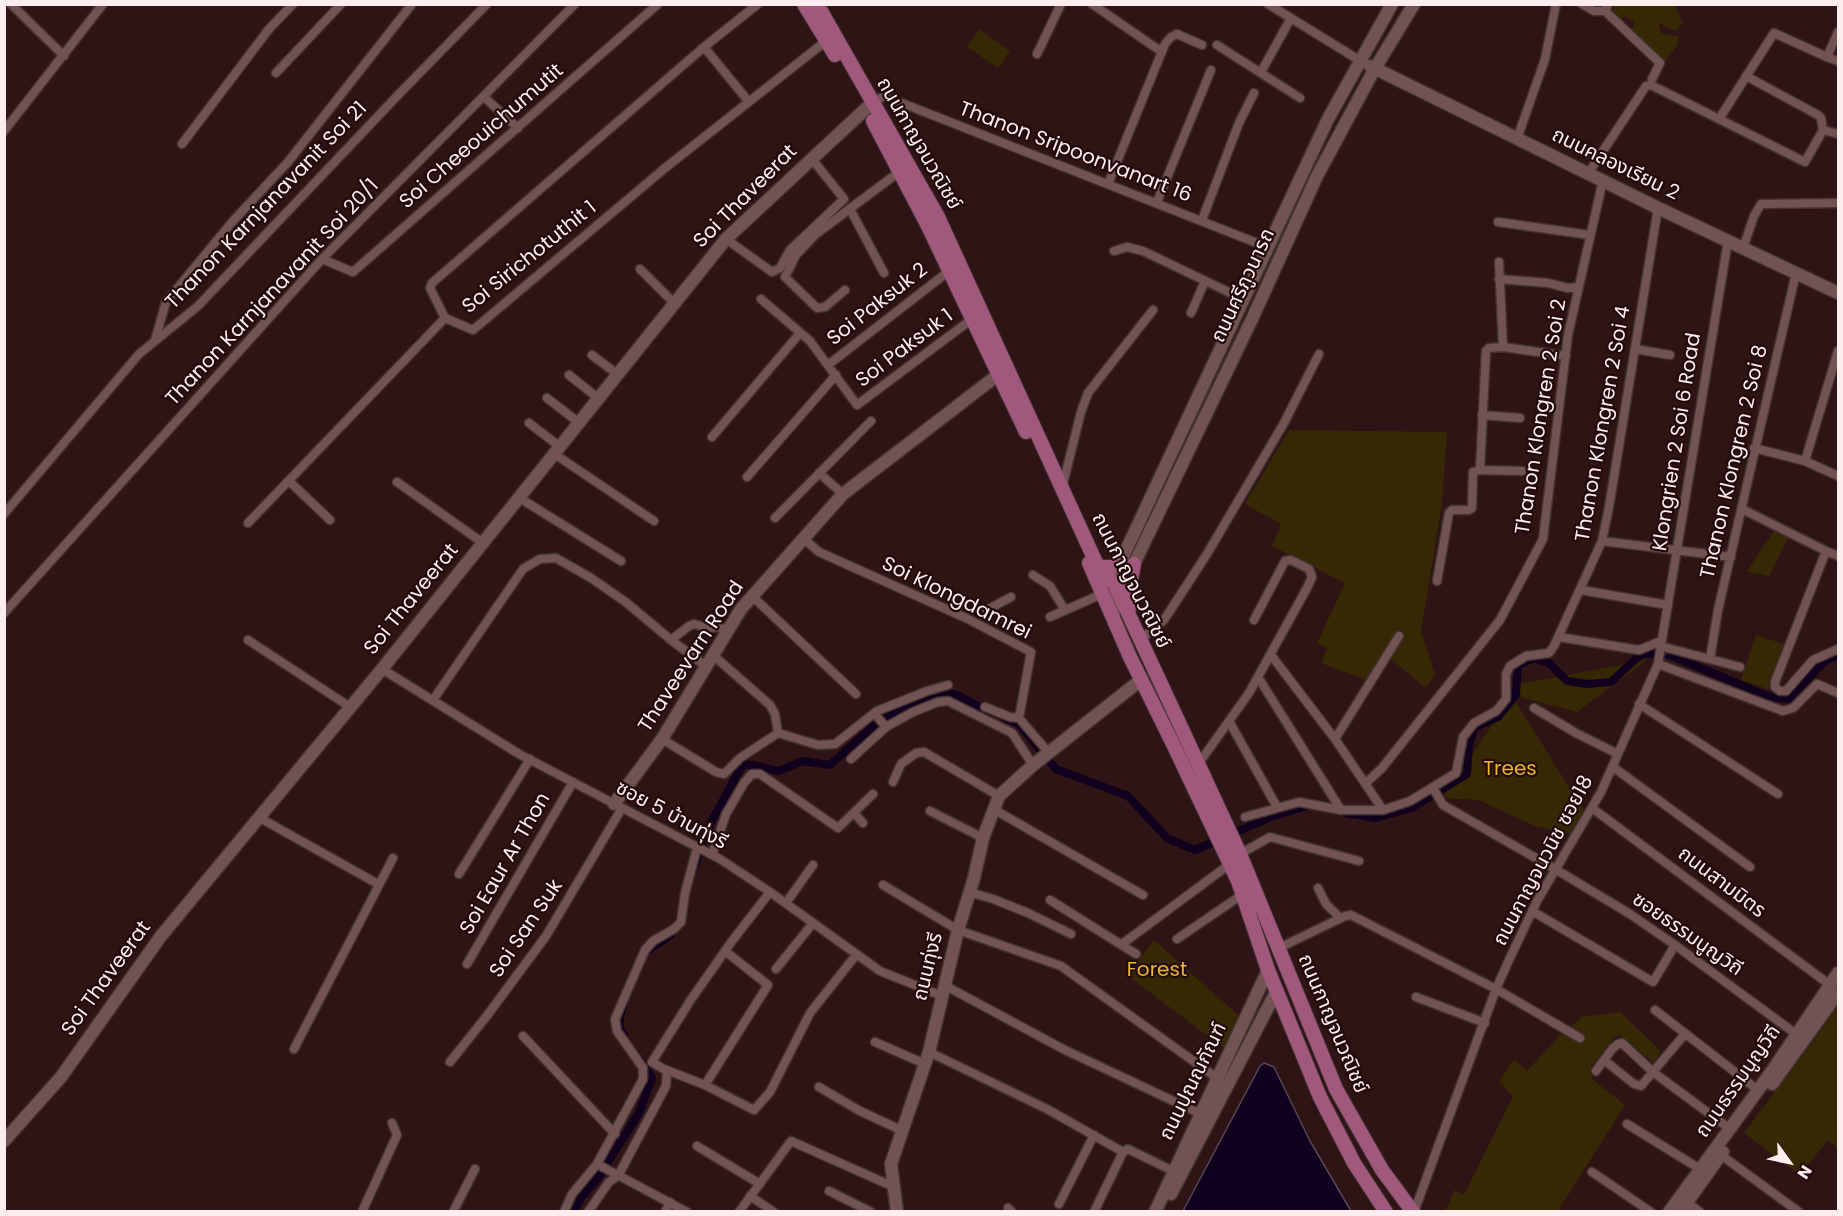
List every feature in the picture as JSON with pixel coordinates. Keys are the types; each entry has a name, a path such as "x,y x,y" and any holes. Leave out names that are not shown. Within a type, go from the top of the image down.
{"main road":[{"name":"ถนนกาญจนวณิชย์","path":"804,4 938,217 1062,489 1130,657 1217,822 1279,948 1336,1089 1382,1170 1414,1212"},
{"name":"ถนนกาญจนวณิชย์","path":"817,4 1094,567 1115,585 1199,763 1217,822"},
{"path":"1094,567 1113,567 1127,562 1129,616"},
{"name":"ถนนกาญจนวณิชย์","path":"1233,856 1243,894 1269,970 1320,1097 1354,1163 1386,1212"},
{"path":"1269,970 1285,962"},
{"path":"1277,990 1293,982"}],"street":[{"path":"11,4 64,56"},
{"path":"4,131 103,4"},
{"path":"182,144 269,29 294,4"},
{"path":"276,73 341,4"},
{"path":"155,341 166,302 233,221 288,162 412,4"},
{"name":"Thanon Karnjanavanit Soi 21","path":"4,514 139,354 198,306 487,4"},
{"name":"Thanon Karnjanavanit Soi 20/1","path":"4,613 322,259 575,4"},
{"name":"Soi Cheeouichumutit","path":"322,259 353,272 658,4"},
{"path":"445,318 430,288 432,283 704,47 758,4"},
{"path":"1037,54 1060,4"},
{"path":"1092,4 1162,52"},
{"path":"1268,4 1359,60"},
{"name":"ถนนศรีภูวนารถ","path":"1127,562 1267,247 1328,119 1392,4"},
{"name":"ถนนศรีภูวนารถ","path":"1115,585 1242,336 1317,176 1374,70 1414,4"},
{"path":"1517,139 1545,59 1556,4"},
{"path":"1582,4 1594,10 1606,8 1660,63 1652,79"},
{"path":"1261,72 1291,18"},
{"path":"1827,57 1839,32"},
{"path":"1719,119 1774,33 1839,61"},
{"path":"1108,184 1165,44 1177,34 1202,45"},
{"name":"Soi Sirichotuthit 1","path":"248,523 445,318 473,330 665,168 826,41"},
{"path":"1217,45 1300,98"},
{"path":"704,47 749,102"},
{"name":"ถนนคลองเรียน 2","path":"1359,60 1374,70 1589,172 1658,208 1839,293"},
{"path":"1157,202 1211,70"},
{"path":"1589,172 1646,86 1651,85 1805,162 1823,130 1820,116 1746,76"},
{"path":"1202,220 1239,123 1254,93"},
{"name":"Thanon Sripoonvanart 16","path":"869,106 884,96 1267,247"},
{"path":"484,97 518,128"},
{"name":"Soi Thaveerat","path":"4,1140 61,1077 161,936 382,669 726,239 869,106"},
{"path":"1823,130 1839,134"},
{"path":"726,239 771,272 780,268 790,250 844,199 812,159"},
{"path":"845,290 825,307 817,308 785,277 796,255 816,234 899,172"},
{"name":"Thanon Klongren 2 Soi 2","path":"1366,783 1382,768 1500,620 1543,539 1566,356 1603,180"},
{"path":"1743,248 1754,216 1761,204 1839,203"},
{"name":"Thanon Klongren 2 Soi 4","path":"1434,789 1456,773 1460,744 1468,730 1474,723 1487,717 1503,704 1507,695 1506,674 1510,666 1526,656 1549,652 1559,638 1602,541 1658,208"},
{"path":"850,209 884,273"},
{"path":"1498,222 1590,235"},
{"name":"Klongrien 2 Soi 6 Road","path":"1658,663 1728,241"},
{"path":"1114,251 1127,248 1143,251 1243,299"},
{"path":"1499,262 1503,347"},
{"path":"640,269 674,303"},
{"name":"Soi Paksuk 2","path":"828,365 949,271"},
{"name":"Thanon Klongren 2 Soi 8","path":"1710,659 1718,610 1754,448 1796,273"},
{"path":"1499,279 1548,283 1568,288 1579,287"},
{"path":"1191,313 1205,281"},
{"path":"747,477 836,375 810,341 761,299"},
{"path":"1062,489 1088,393 1153,310"},
{"name":"Soi Paksuk 1","path":"836,375 857,405 972,319"},
{"path":"1229,330 1242,336"},
{"path":"712,437 800,333"},
{"path":"1480,470 1486,353 1489,348 1503,347 1566,356"},
{"path":"1635,349 1670,355"},
{"path":"1805,460 1839,351"},
{"path":"1140,640 1164,620 1246,490 1319,354"},
{"path":"592,355 617,374"},
{"path":"569,375 598,398"},
{"name":"Thaveevarn Road","path":"618,806 752,596 803,538 843,494 999,375"},
{"path":"1828,385 1839,388"},
{"path":"547,398 578,422"},
{"path":"1482,415 1520,418"},
{"path":"775,518 871,421"},
{"path":"529,423 556,450 654,520"},
{"path":"1754,448 1805,460 1838,475"},
{"path":"1437,581 1449,513 1452,510 1472,509 1473,472 1480,470 1521,471"},
{"path":"819,473 843,494"},
{"path":"289,480 330,520"},
{"path":"397,482 483,543"},
{"path":"518,497 621,561"},
{"path":"1742,509 1839,556"},
{"name":"Soi Klongdamrei","path":"803,538 819,552 966,618 1031,652 1019,718"},
{"path":"1602,541 1731,557"},
{"path":"1826,551 1775,687 1785,692 1813,660 1839,649"},
{"path":"433,700 523,568 540,559 556,558 591,578 627,603 671,640 710,661 770,705 775,714 778,733"},
{"path":"1199,763 1258,677 1310,581 1312,575 1309,569 1290,559 1285,561 1254,620"},
{"path":"1033,575 1050,586 1065,610"},
{"path":"1114,619 1115,585"},
{"name":"Soi Klongdamrei","path":"1050,618 1103,594 1115,585"},
{"path":"1581,590 1668,605"},
{"path":"752,596 856,694"},
{"path":"987,610 1011,597"},
{"path":"671,640 694,624 709,628 719,627 729,631"},
{"path":"1335,739 1399,636"},
{"path":"1559,638 1639,650 1660,645 1740,667"},
{"path":"248,640 350,707"},
{"path":"1271,654 1335,739 1383,810"},
{"path":"1658,663 1783,711 1793,708 1817,684 1839,693"},
{"name":"ถนนกาญจนวนิช ซอย18","path":"1414,1212 1496,989 1532,911 1613,767 1658,663"},
{"name":"ซอย 5 บ้านทุ่งรี","path":"382,669 530,759 712,855 786,903 880,971 943,990 1205,1116"},
{"path":"1258,677 1341,810"},
{"path":"893,782 901,764 916,753 924,752 999,796 1040,759 1142,679"},
{"path":"778,733 818,745 835,744 876,714 927,691 948,685"},
{"path":"851,759 885,725 938,702 951,702 1012,733 1040,759"},
{"path":"1639,704 1778,794"},
{"path":"985,707 1010,717 1019,718 1040,759"},
{"path":"1534,708 1618,754"},
{"path":"876,714 885,725"},
{"path":"1229,721 1277,807"},
{"path":"662,739 716,772 724,774 740,758 778,733"},
{"path":"459,874 530,759"},
{"path":"1613,767 1750,867"},
{"path":"712,855 726,814 744,783 752,774 760,774 838,828 873,794"},
{"name":"Soi Eaur Ar Thon","path":"467,964 573,782"},
{"path":"1245,817 1303,802 1341,810 1383,810 1410,801 1434,789"},
{"name":"ซอยธรรมนูญวิถี","path":"1434,789 1443,805 1630,914 1796,1034"},
{"name":"ถนนทุ่งรี","path":"897,1212 891,1164 927,1058 957,930 983,838 999,796"},
{"name":"Soi San Suk","path":"450,1062 546,936 618,806"},
{"name":"ถนนสามมิตร","path":"1592,808 1836,992"},
{"path":"995,810 1143,895"},
{"path":"930,811 983,838"},
{"path":"854,813 863,823"},
{"path":"260,818 378,884"},
{"path":"1122,944 1233,856 1270,837 1359,861"},
{"path":"564,1212 572,1194 597,1164 615,1134 644,1073 643,1068 619,1035 615,1023 640,958 649,944 681,922 685,893 697,848"},
{"path":"294,1049 393,858"},
{"path":"786,903 813,865"},
{"path":"883,885 957,930 1061,966 1217,1078"},
{"path":"1318,888 1326,904 1340,918"},
{"path":"588,1212 609,1182 618,1176 666,1086 667,1071 652,1062 690,1001 770,892"},
{"path":"969,892 1028,913 1071,934"},
{"path":"1177,939 1243,894"},
{"path":"1050,900 1136,954"},
{"path":"1532,911 1653,982 1675,945"},
{"path":"1279,948 1340,918 1353,915 1496,989 1580,1038"},
{"path":"776,969 813,923"},
{"path":"705,1085 768,985 725,951"},
{"path":"663,1069 705,1085 754,1110 770,1092 810,1013 856,955"},
{"name":"ถนนปุณณกัณฑ์","path":"1162,1212 1205,1116 1217,1078 1269,970"},
{"name":"ถนนธรรมนูญวิถี","path":"1683,1207 1836,992 1839,973"},
{"name":"ถนนปุณณกัณฑ์","path":"1155,1212 1173,1171 1277,990"},
{"name":"ถนนธรรมนูญวิถี","path":"1669,1212 1796,1034 1836,992"},
{"path":"1416,997 1485,1023"},
{"path":"1655,1010 1758,1090"},
{"path":"1604,1060 1638,1087 1647,1082 1685,1034"},
{"path":"523,1036 615,1134"},
{"path":"875,1042 927,1058 1047,1109 1123,1152"},
{"path":"1596,1071 1616,1045 1622,1043 1653,1072 1730,1129"},
{"path":"819,1087 860,1111 903,1131"},
{"path":"362,1212 397,1135 392,1123"},
{"path":"1627,1124 1700,1169"},
{"path":"1059,1204 1094,1135"},
{"path":"739,1212 791,1141 894,1187"},
{"path":"697,1146 760,1184"},
{"path":"1094,1212 1123,1152 1128,1149 1173,1171"},
{"path":"1721,1155 1799,1212"},
{"path":"597,1164 687,1212"},
{"path":"453,1212 475,1169"},
{"path":"1593,1173 1651,1212"},
{"path":"829,1191 871,1212"},
{"path":"750,1196 774,1212"},
{"path":"665,1212 670,1202"},
{"path":"1683,1207 1700,1212"}],"green space":[{"path":"1615,5 1674,5 1683,23 1675,31 1658,22 1661,33 1679,37 1677,46 1664,62 1631,31 1635,23 1625,16 1621,20 1612,12"},
{"path":"979,29 1010,51 998,68 967,47"},
{"path":"1289,430 1447,432 1442,503 1421,631 1435,674 1426,688 1383,653 1366,680 1321,663 1327,648 1317,643 1345,583 1272,546 1281,524 1245,504"},
{"path":"1774,531 1788,538 1769,576 1747,571"},
{"path":"1756,635 1784,644 1768,689 1741,680"},
{"name":"Trees","path":"1647,660 1577,712 1520,697 1520,684"},
{"name":"Trees","path":"1512,696 1584,811 1572,834 1535,826 1478,800 1442,798"},
{"name":"Forest","path":"1154,940 1239,1016 1225,1049 1127,975"},
{"path":"1838,1007 1838,1148 1828,1140 1800,1175 1744,1133"},
{"path":"1620,1012 1661,1051 1654,1063 1619,1035 1591,1066 1592,1079 1625,1105 1558,1211 1445,1212 1454,1190 1464,1195 1513,1096 1499,1082 1514,1059 1527,1071 1559,1036 1582,1017"}],"shaded area":[{"path":"1264,1063 1274,1067 1310,1141 1351,1211 1183,1211 1260,1066"}],"waterway":[{"path":"1346,813 1376,818 1411,808 1467,774 1469,744 1475,727 1498,717 1516,695 1518,665 1534,658 1549,663 1567,681 1587,684 1611,682 1641,654 1667,654 1770,697 1789,699 1826,660 1838,656"},
{"path":"693,872 708,828 740,769 746,764 779,771 802,761 830,765 872,727 889,716 945,693 957,695 990,712"},
{"path":"1005,718 1019,724 1056,769 1128,796 1167,838 1195,850 1271,817 1310,805"},
{"path":"647,951 671,935"},
{"path":"623,1007 620,1015 620,1029 624,1035"},
{"path":"574,1212 581,1198 598,1178 639,1113 652,1078 641,1061"}]}
